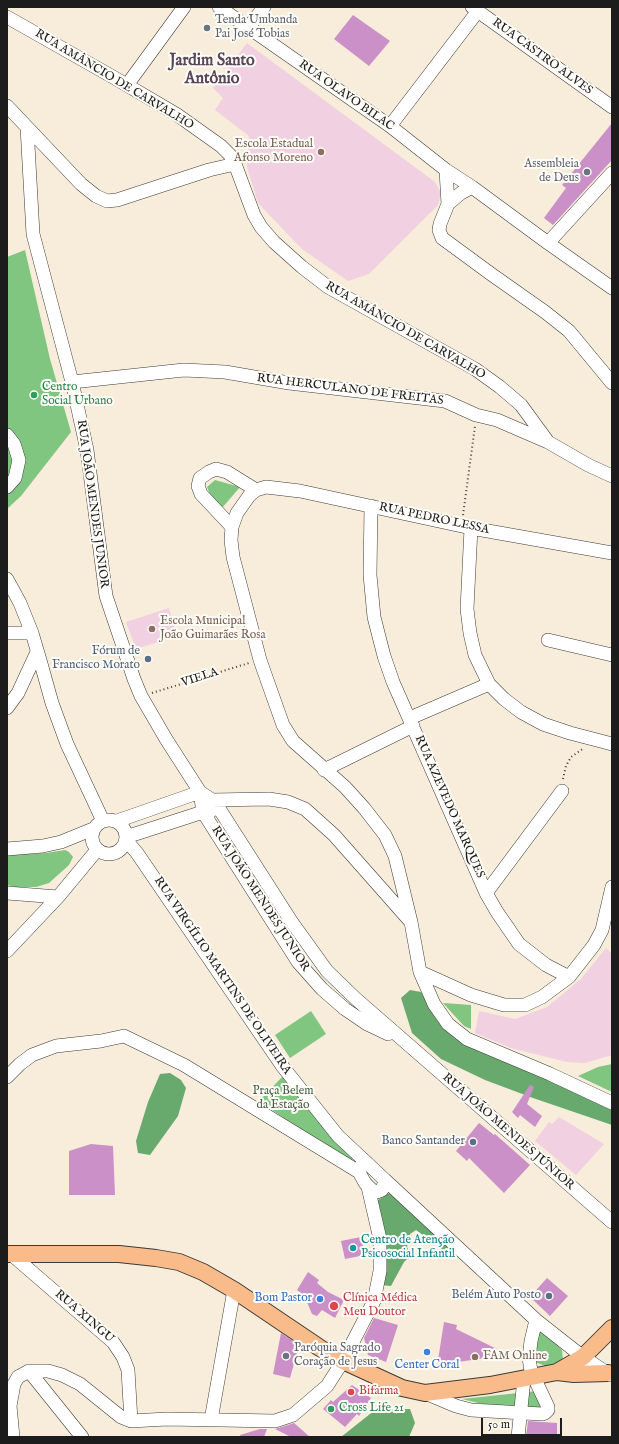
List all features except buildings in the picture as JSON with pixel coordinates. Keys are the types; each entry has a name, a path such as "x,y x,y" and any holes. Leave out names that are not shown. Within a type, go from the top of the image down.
{"main road":[{"path":"9,1254 119,1254 179,1262 203,1272 234,1290 320,1348 343,1361 402,1388 425,1393 490,1385 557,1372 583,1357 612,1328"},
{"path":"557,1372 610,1375"}],"street":[{"path":"127,85 184,7"},
{"name":"RUA OLAVO BILAC","path":"219,7 390,126 446,170 472,187 612,288"},
{"path":"249,27 264,7"},
{"path":"390,126 475,9"},
{"name":"RUA CASTRO ALVES","path":"475,9 612,107"},
{"name":"RUA AMÂNCIO DE CARVALHO","path":"7,17 176,114 221,146 230,155 235,164 254,216 274,242 302,267 328,287 474,369 494,383 520,405 548,442"},
{"path":"7,106 81,184 96,196 107,201 117,200 209,170 235,164"},
{"name":"RUA JOÃO MENDES JUNIOR","path":"28,127 31,219 33,234 72,382 87,450 106,596 134,679 141,696 166,739 200,792 216,805 291,921 328,971 356,1000 404,1042"},
{"path":"446,170 448,204 440,224 439,230 442,238 569,331 612,383"},
{"path":"548,243 612,173"},
{"path":"448,204 461,193 472,187"},
{"name":"RUA HERCULANO DE FREITAS","path":"72,382 184,370 224,372 289,384 444,401 476,415 496,420 548,442 588,465 612,476"},
{"path":"7,435 14,444 19,460 15,478 7,487"},
{"path":"232,527 201,494 198,486 200,478 216,469 227,472 256,490 249,496 237,513 232,527 231,540 233,557 260,660 283,725 293,741 344,787 364,808 386,835 395,856 411,922 420,972 434,1004 448,1024 467,1040 550,1074 612,1103"},
{"name":"RUA PEDRO LESSA","path":"256,490 266,487 300,491 466,527 612,553"},
{"name":"RUA AZEVEDO MARQUES","path":"371,506 370,575 374,617 384,656 393,682 486,892 507,928 519,944 546,965 569,977"},
{"path":"466,527 467,609 470,633 475,655 489,684 504,699 521,712 543,724 612,744"},
{"path":"7,579 20,603 32,633 52,703 98,825 92,840 97,850 102,853 112,855 122,850 126,839 123,827 117,821"},
{"path":"7,634 32,633"},
{"path":"548,640 612,655"},
{"path":"7,708 18,693 38,652"},
{"path":"324,770 411,722 489,684"},
{"path":"486,892 562,790"},
{"path":"7,849 43,846 61,842 109,820 117,821 200,792"},
{"name":"RUA JOÃO MENDES JUNIOR","path":"200,792 203,812 298,962 322,989 345,1009 368,1024 404,1042"},
{"path":"126,839 203,812 216,805 269,799 288,802 305,809 340,841 411,922"},
{"name":"RUA VIRGÍLIO MARTINS DE OLIVEIRA","path":"126,839 142,860 283,1067 363,1168"},
{"path":"7,951 58,897 97,850"},
{"path":"420,972 470,995 504,1005 525,1005 542,997 569,977 594,945 602,930 612,887"},
{"path":"7,893 58,897"},
{"path":"7,1077 32,1055 56,1046 101,1041 124,1036 184,1065 385,1180 536,1320 583,1357 610,1375"},
{"name":"RUA JOÃO MENDES JÚNIOR","path":"404,1042 612,1222"},
{"path":"363,1168 364,1183 372,1190 377,1192 382,1190 385,1180"},
{"path":"13,1437 9,1410 11,1382 28,1371 48,1371 62,1375 80,1384 121,1416 131,1421 167,1419 275,1421 293,1415 327,1386 343,1361 374,1301 380,1271 380,1239 368,1186"},
{"name":"RUA XINGU","path":"9,1254 114,1342 123,1357 128,1370 131,1421"},
{"path":"211,1420 234,1290"},
{"path":"518,1437 520,1412 529,1378 530,1365 528,1353 536,1320"},
{"path":"28,1371 82,1437"},
{"path":"425,1393 456,1406 471,1410 542,1414 548,1410 548,1407 529,1378"}],"path":[{"path":"466,527 476,415"},
{"name":"VIELA","path":"141,696 260,660"},
{"path":"562,790 566,766 571,757 591,743 599,741"}],"shaded area":[{"name":"Escola Estadual Afonso Moreno","path":"247,43 435,182 441,193 438,205 369,274 348,281 302,249 258,203 247,167 249,136 215,110 223,98 213,88"},
{"name":"Escola Municipal João Guimarães Rosa","path":"169,608 177,636 136,649 126,622"},
{"path":"606,948 612,954 612,1055 585,1063 567,1062 511,1048 475,1033 479,1011 515,1019 547,1007 581,979"},
{"path":"559,1117 604,1144 576,1175 535,1141 549,1122 552,1124"}],"green space":[{"name":"Centro Social Urbano","path":"25,250 50,359 71,432 21,496 7,509 7,257"},
{"path":"215,480 240,487 222,508 211,497 207,487"},
{"path":"65,850 73,857 69,865 49,883 36,887 15,887 7,885 7,855 46,853"},
{"path":"410,990 421,992 435,1015 612,1109 612,1125 485,1080 441,1059 412,1033 401,998"},
{"path":"443,1003 471,1005 471,1029 464,1026"},
{"path":"311,1011 326,1034 290,1058 275,1035"},
{"path":"612,1064 612,1092 578,1076 598,1067"},
{"path":"170,1073 181,1080 186,1088 178,1116 150,1155 138,1153 136,1141 148,1102 160,1074"},
{"name":"Praça Belem da Estação","path":"283,1076 350,1155 353,1159 350,1162 259,1101"},
{"path":"391,1192 455,1249 451,1256 416,1230 410,1234 407,1247 411,1255 404,1262 391,1286 380,1285 378,1200"},
{"path":"539,1327 562,1350 563,1360 545,1366 535,1362"},
{"path":"537,1391 542,1410 490,1406 462,1399"},
{"path":"410,1409 415,1423 409,1437 341,1437 375,1410"}],"place":[{"name":"Tenda Umbanda Pai José Tobias","path":"207,28"},
{"name":"Escola Estadual Afonso Moreno","path":"321,152"},
{"name":"Assembleia de Deus","path":"587,172"},
{"name":"Centro Social Urbano","path":"34,395"},
{"name":"Escola Municipal João Guimarães Rosa","path":"152,629"},
{"name":"Fórum de Francisco Morato","path":"148,659"},
{"name":"Banco Santander","path":"473,1142"},
{"name":"Centro de Atenção Psicosocial Infantil","path":"353,1248"},
{"name":"Belém Auto Posto","path":"549,1296"},
{"name":"Bom Pastor","path":"320,1299"},
{"name":"Clínica Médica Meu Doutor","path":"334,1306"},
{"name":"Center Coral","path":"427,1352"},
{"name":"Paróquia Sagrado Coração de Jesus","path":"286,1356"},
{"name":"FAM Online","path":"475,1357"},
{"name":"Bifarma","path":"351,1392"},
{"name":"Cross Life 21","path":"331,1409"}],"district":[{"name":"Jardim Santo Antônio","path":"212,71"}]}
